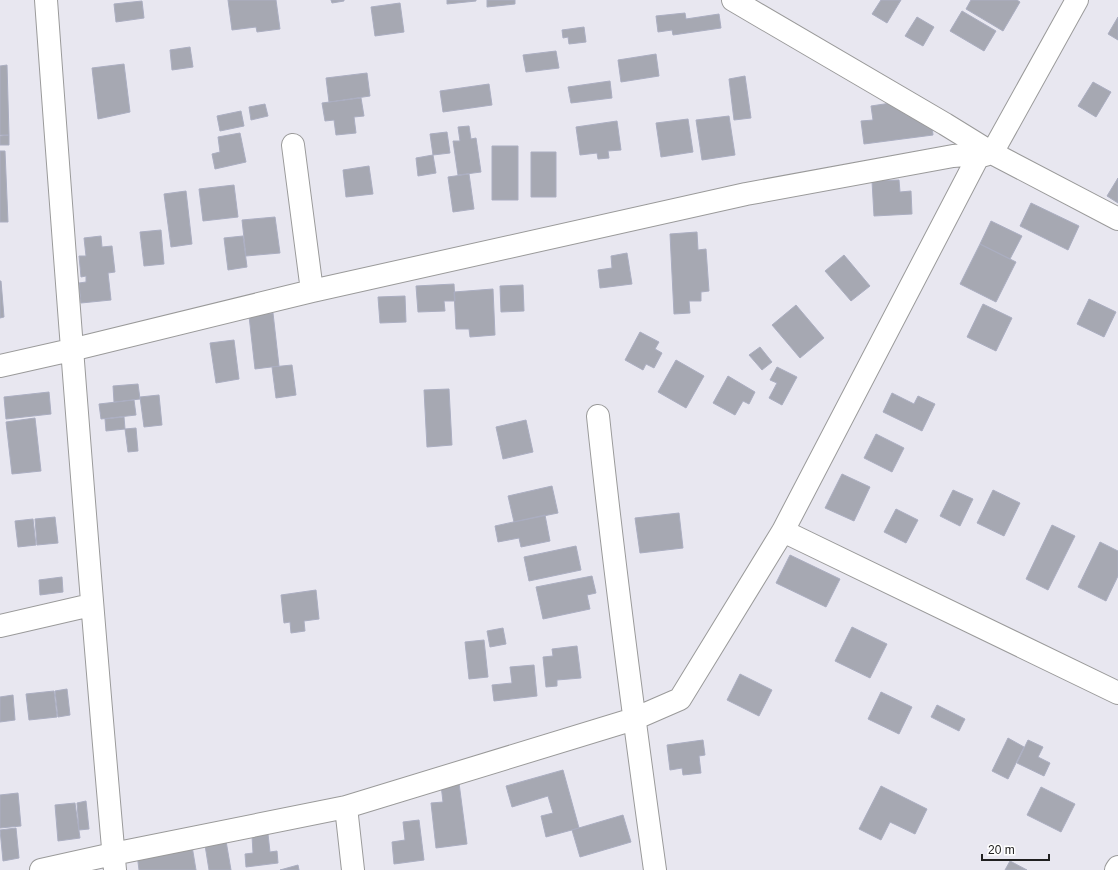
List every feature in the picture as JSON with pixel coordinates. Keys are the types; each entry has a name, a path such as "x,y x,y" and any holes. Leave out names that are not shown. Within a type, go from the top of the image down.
{"street":[{"path":"46,0 91,605 114,862"},
{"path":"733,0 945,124 985,155 1118,219"},
{"path":"41,870 114,862 346,807 634,719 680,699 783,531 985,155 1077,0"},
{"path":"293,145 312,291"},
{"path":"0,366 312,291 746,194 953,156 985,155"},
{"path":"598,416 609,520 655,870"},
{"path":"783,531 1118,693"},
{"path":"0,626 91,605"},
{"path":"346,807 353,870"}],"building":[{"path":"228,0 276,0 280,29 257,32 256,27 232,30"},
{"path":"331,0 344,0 344,1 332,3"},
{"path":"447,0 476,0 476,1 447,4"},
{"path":"487,0 515,0 515,4 487,7"},
{"path":"881,0 901,0 887,23 872,14"},
{"path":"971,0 1017,0 1020,2 1003,31 966,9"},
{"path":"142,1 144,18 116,22 114,4"},
{"path":"400,3 404,32 375,36 371,7"},
{"path":"962,11 996,31 984,51 950,31"},
{"path":"685,13 686,19 719,14 721,28 673,35 672,30 658,32 656,16"},
{"path":"917,17 934,27 923,46 905,36"},
{"path":"1118,17 1118,40 1108,34"},
{"path":"584,27 586,42 569,44 568,37 563,38 562,30"},
{"path":"190,47 193,67 172,70 170,50"},
{"path":"556,51 559,68 526,72 523,55"},
{"path":"656,54 659,76 621,82 618,60"},
{"path":"124,64 130,112 98,119 92,68"},
{"path":"7,65 9,135 0,135 0,66"},
{"path":"367,73 370,96 329,102 326,78"},
{"path":"745,76 751,118 734,120 729,79"},
{"path":"610,81 612,98 571,103 568,87"},
{"path":"1093,82 1111,92 1096,117 1078,106"},
{"path":"489,84 492,105 443,112 440,91"},
{"path":"361,98 364,116 354,117 356,133 336,135 334,120 325,121 322,103"},
{"path":"904,101 906,115 919,113 931,117 933,135 864,144 861,121 873,120 871,106"},
{"path":"265,104 268,116 251,120 249,107"},
{"path":"241,111 244,126 220,131 217,116"},
{"path":"729,116 735,155 702,160 696,120"},
{"path":"688,119 693,152 661,157 656,123"},
{"path":"617,121 621,150 608,151 609,158 598,159 597,153 580,155 576,127"},
{"path":"469,126 471,139 476,138 481,172 458,175 453,141 460,141 458,127"},
{"path":"447,132 450,153 433,155 430,134"},
{"path":"240,133 246,162 215,169 212,154 220,152 218,137"},
{"path":"9,135 9,145 0,145 0,136"},
{"path":"492,146 518,146 518,200 492,200"},
{"path":"0,151 5,151 8,222 0,222"},
{"path":"531,152 556,152 556,197 531,197"},
{"path":"433,155 436,173 418,176 416,158"},
{"path":"369,166 373,194 346,197 343,170"},
{"path":"469,174 474,209 453,212 448,177"},
{"path":"1118,178 1118,203 1107,196"},
{"path":"899,180 900,192 911,191 912,214 874,216 872,181"},
{"path":"234,185 238,217 203,221 199,189"},
{"path":"186,191 192,244 171,247 164,194"},
{"path":"1031,203 1079,226 1068,250 1020,226"},
{"path":"275,217 280,253 246,256 242,220"},
{"path":"991,221 1022,236 1010,259 980,244"},
{"path":"161,230 164,264 144,266 140,232"},
{"path":"697,232 698,250 706,249 709,291 701,292 701,301 689,301 690,313 674,314 670,234"},
{"path":"101,236 102,247 112,246 115,272 108,273 111,300 81,303 79,283 86,282 86,276 81,277 79,256 86,256 84,238"},
{"path":"243,236 247,267 228,270 224,238"},
{"path":"980,244 1016,262 996,302 960,284"},
{"path":"627,253 632,284 600,288 598,270 612,268 611,256"},
{"path":"844,255 870,286 851,301 825,271"},
{"path":"0,281 4,317 0,318"},
{"path":"454,284 455,301 444,301 445,311 418,312 416,286"},
{"path":"523,285 524,311 501,312 500,286"},
{"path":"493,289 495,335 470,337 469,329 456,329 454,292"},
{"path":"405,296 406,322 380,323 378,297"},
{"path":"1089,299 1116,312 1104,337 1077,324"},
{"path":"983,304 1012,318 996,351 967,337"},
{"path":"796,305 824,338 800,358 772,325"},
{"path":"273,313 279,366 255,369 249,316"},
{"path":"640,332 659,342 655,349 662,353 654,368 646,364 643,370 625,360"},
{"path":"234,340 239,379 216,383 210,343"},
{"path":"760,347 772,362 762,370 749,355"},
{"path":"676,360 704,376 686,408 658,392"},
{"path":"292,365 296,395 276,398 272,367"},
{"path":"777,367 797,377 782,405 769,398 777,383 770,380"},
{"path":"728,376 755,392 749,404 743,401 735,415 713,403"},
{"path":"138,384 140,399 114,402 113,386"},
{"path":"449,389 452,445 427,447 424,390"},
{"path":"49,392 51,414 6,419 4,397"},
{"path":"892,393 914,404 918,396 935,404 922,431 883,412"},
{"path":"159,395 162,425 144,427 140,397"},
{"path":"134,400 136,415 101,419 99,404"},
{"path":"124,417 125,429 106,431 105,419"},
{"path":"35,418 41,471 12,474 6,422"},
{"path":"526,420 533,452 503,459 496,427"},
{"path":"136,428 138,451 128,452 125,429"},
{"path":"876,434 904,448 892,472 864,458"},
{"path":"842,474 870,487 854,521 825,508"},
{"path":"552,486 558,513 514,522 508,496"},
{"path":"953,490 973,499 960,526 940,516"},
{"path":"993,490 1020,503 1004,536 977,523"},
{"path":"896,509 918,520 906,543 884,532"},
{"path":"679,513 683,548 640,553 635,518"},
{"path":"545,515 550,541 521,547 519,538 498,542 495,526"},
{"path":"55,517 58,543 37,545 35,519"},
{"path":"33,519 36,545 18,547 15,521"},
{"path":"1052,525 1075,536 1048,590 1026,579"},
{"path":"1100,542 1118,551 1118,576 1106,601 1078,587"},
{"path":"576,546 581,570 529,581 524,557"},
{"path":"790,555 840,579 826,607 776,583"},
{"path":"592,576 596,593 587,595 590,609 543,619 536,587"},
{"path":"62,577 63,592 40,595 39,580"},
{"path":"316,590 319,619 304,621 305,631 291,633 290,622 284,623 281,595"},
{"path":"852,627 887,644 870,678 835,661"},
{"path":"503,628 506,644 490,647 487,631"},
{"path":"484,640 488,677 469,679 465,642"},
{"path":"577,646 581,678 557,680 557,686 546,687 543,657 553,656 552,649"},
{"path":"534,665 537,696 494,701 492,685 512,683 510,667"},
{"path":"740,674 772,690 759,716 727,700"},
{"path":"67,689 70,715 58,717 55,691"},
{"path":"54,691 57,717 29,720 26,694"},
{"path":"881,692 912,707 899,734 868,719"},
{"path":"13,695 15,720 0,722 0,697"},
{"path":"937,705 965,719 959,731 931,717"},
{"path":"1008,738 1024,747 1008,779 992,771"},
{"path":"703,740 705,755 699,756 701,773 683,775 682,768 670,770 667,745"},
{"path":"1028,740 1043,747 1038,757 1050,763 1044,776 1017,763"},
{"path":"563,770 579,828 546,837 541,816 553,813 548,796 512,807 506,786"},
{"path":"459,783 467,844 436,848 431,803 443,802 441,785"},
{"path":"881,786 927,809 915,834 890,822 881,840 859,829"},
{"path":"1041,787 1075,804 1061,832 1027,815"},
{"path":"18,793 21,826 0,828 0,795"},
{"path":"86,801 89,829 79,830 77,803"},
{"path":"75,803 80,838 58,841 55,805"},
{"path":"623,815 631,842 580,857 572,830"},
{"path":"419,820 424,860 394,864 392,842 405,840 403,822"},
{"path":"16,828 19,858 3,861 0,830"},
{"path":"268,834 270,852 277,851 278,863 246,867 245,854 253,853 252,836"},
{"path":"225,835 231,870 209,870 204,839"},
{"path":"192,846 196,870 139,870 137,854"},
{"path":"1010,861 1027,870 1005,870"},
{"path":"298,865 299,870 280,870"}]}
